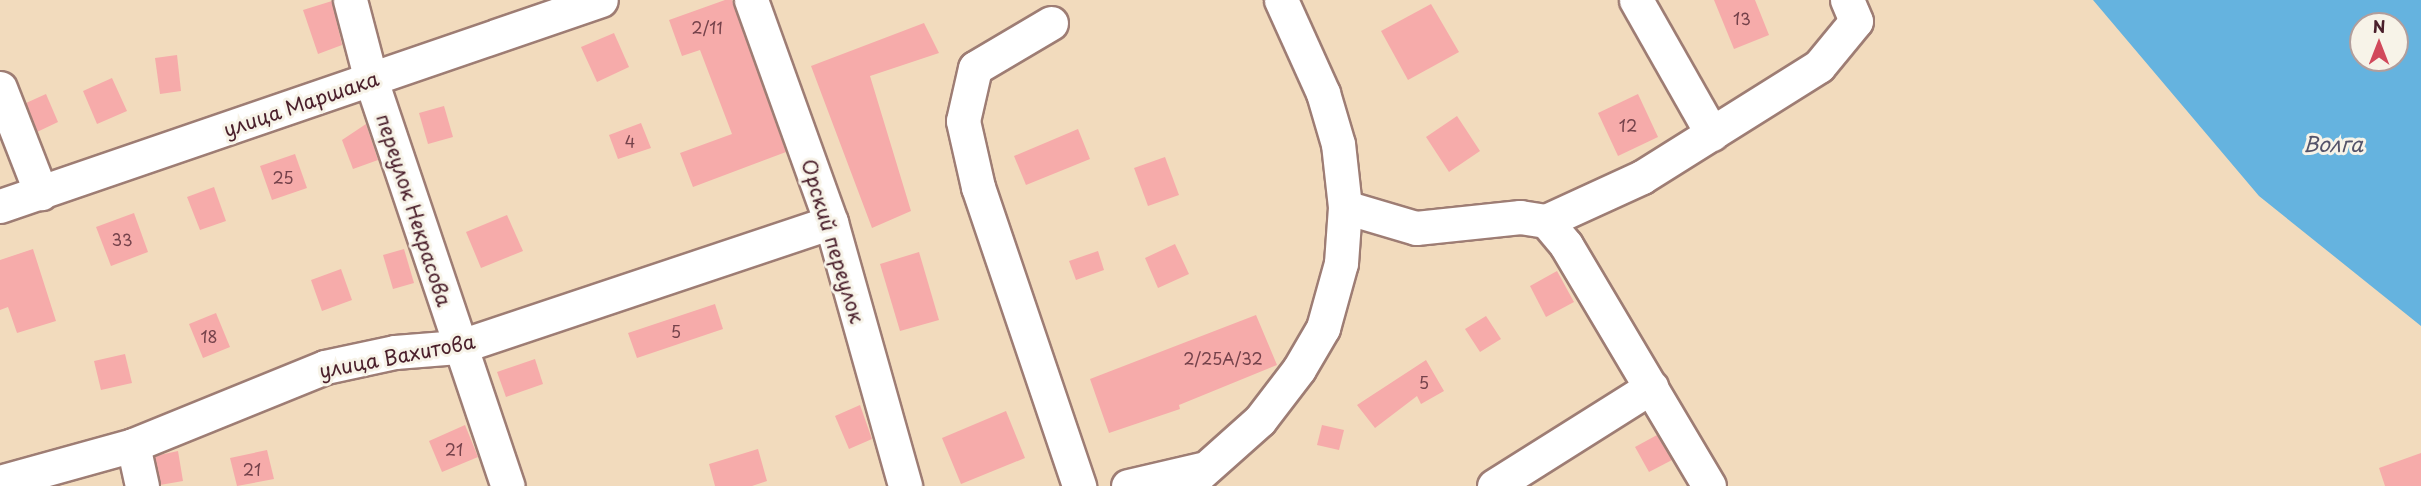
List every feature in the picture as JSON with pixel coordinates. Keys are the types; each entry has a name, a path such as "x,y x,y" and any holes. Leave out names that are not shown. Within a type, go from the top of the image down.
{"street":[{"name":"переулок Некрасова","path":"350,0 371,80 458,347 508,486"},
{"name":"улица Маршака","path":"0,206 41,194 601,0"},
{"name":"Орский переулок","path":"751,0 831,222 905,486"},
{"path":"1128,486 1193,478 1260,420 1299,369 1323,328 1341,263 1345,207 1344,176 1323,93 1281,0"},
{"path":"1636,0 1712,135"},
{"path":"1345,207 1416,228 1520,217 1546,221 1642,177 1819,66 1856,21 1847,0"},
{"path":"1050,23 975,68 963,121 978,188 1078,486"},
{"path":"0,87 41,194"},
{"path":"1546,221 1566,245 1709,486"},
{"name":"улица Вахитова","path":"0,482 133,445 325,367 395,352 458,347 831,222"},
{"path":"1494,486 1651,387"},
{"path":"133,445 142,486"}],"water":[{"name":"Волга","path":"2093,0 2421,0 2421,326 2259,196"}],"building":[{"path":"725,0 732,0 786,152 693,187 680,153 732,134 700,50 682,56 669,20"},
{"path":"1714,0 1755,0 1769,35 1734,49"},
{"path":"332,1 342,45 318,54 303,10"},
{"path":"1431,4 1459,52 1408,80 1381,31"},
{"path":"924,23 939,53 870,76 911,211 872,228 811,66"},
{"path":"614,33 629,67 597,82 581,47"},
{"path":"177,55 181,91 160,94 155,58"},
{"path":"112,78 127,111 97,124 83,91"},
{"path":"46,94 58,122 37,132 26,103"},
{"path":"1638,94 1658,137 1618,156 1598,113"},
{"path":"444,106 453,137 428,144 419,113"},
{"path":"1457,116 1480,151 1449,172 1426,137"},
{"path":"641,123 651,148 618,159 609,135"},
{"path":"366,124 378,160 353,169 342,140"},
{"path":"1078,129 1090,159 1026,185 1014,156"},
{"path":"295,154 307,188 272,200 260,166"},
{"path":"1165,157 1179,195 1148,206 1134,168"},
{"path":"214,187 226,221 200,230 187,197"},
{"path":"134,213 148,252 111,266 96,227"},
{"path":"507,215 523,251 481,268 466,232"},
{"path":"1175,244 1189,274 1158,288 1145,258"},
{"path":"33,249 56,321 17,333 8,307 0,310 0,260"},
{"path":"404,249 414,283 393,289 383,255"},
{"path":"1098,251 1104,270 1076,280 1069,261"},
{"path":"919,252 939,320 900,331 880,264"},
{"path":"341,269 352,300 322,311 311,280"},
{"path":"1557,271 1574,302 1546,317 1530,286"},
{"path":"715,304 723,329 637,358 628,333"},
{"path":"216,313 230,347 203,358 189,324"},
{"path":"1256,315 1277,365 1179,405 1180,409 1109,433 1090,379"},
{"path":"1486,316 1501,339 1480,352 1465,329"},
{"path":"125,354 132,383 101,390 94,361"},
{"path":"535,359 543,384 506,397 497,372"},
{"path":"1426,360 1444,391 1421,404 1417,396 1375,428 1357,405"},
{"path":"860,405 872,439 849,449 835,416"},
{"path":"1006,411 1025,458 961,484 942,438"},
{"path":"465,425 478,457 442,472 429,441"},
{"path":"1322,425 1344,430 1339,450 1317,445"},
{"path":"1657,435 1672,460 1649,472 1635,447"},
{"path":"758,449 767,481 752,486 715,486 709,464"},
{"path":"267,450 274,479 237,486 230,458"},
{"path":"178,451 183,481 160,485 155,456"},
{"path":"2421,453 2421,486 2385,486 2379,468"}]}
